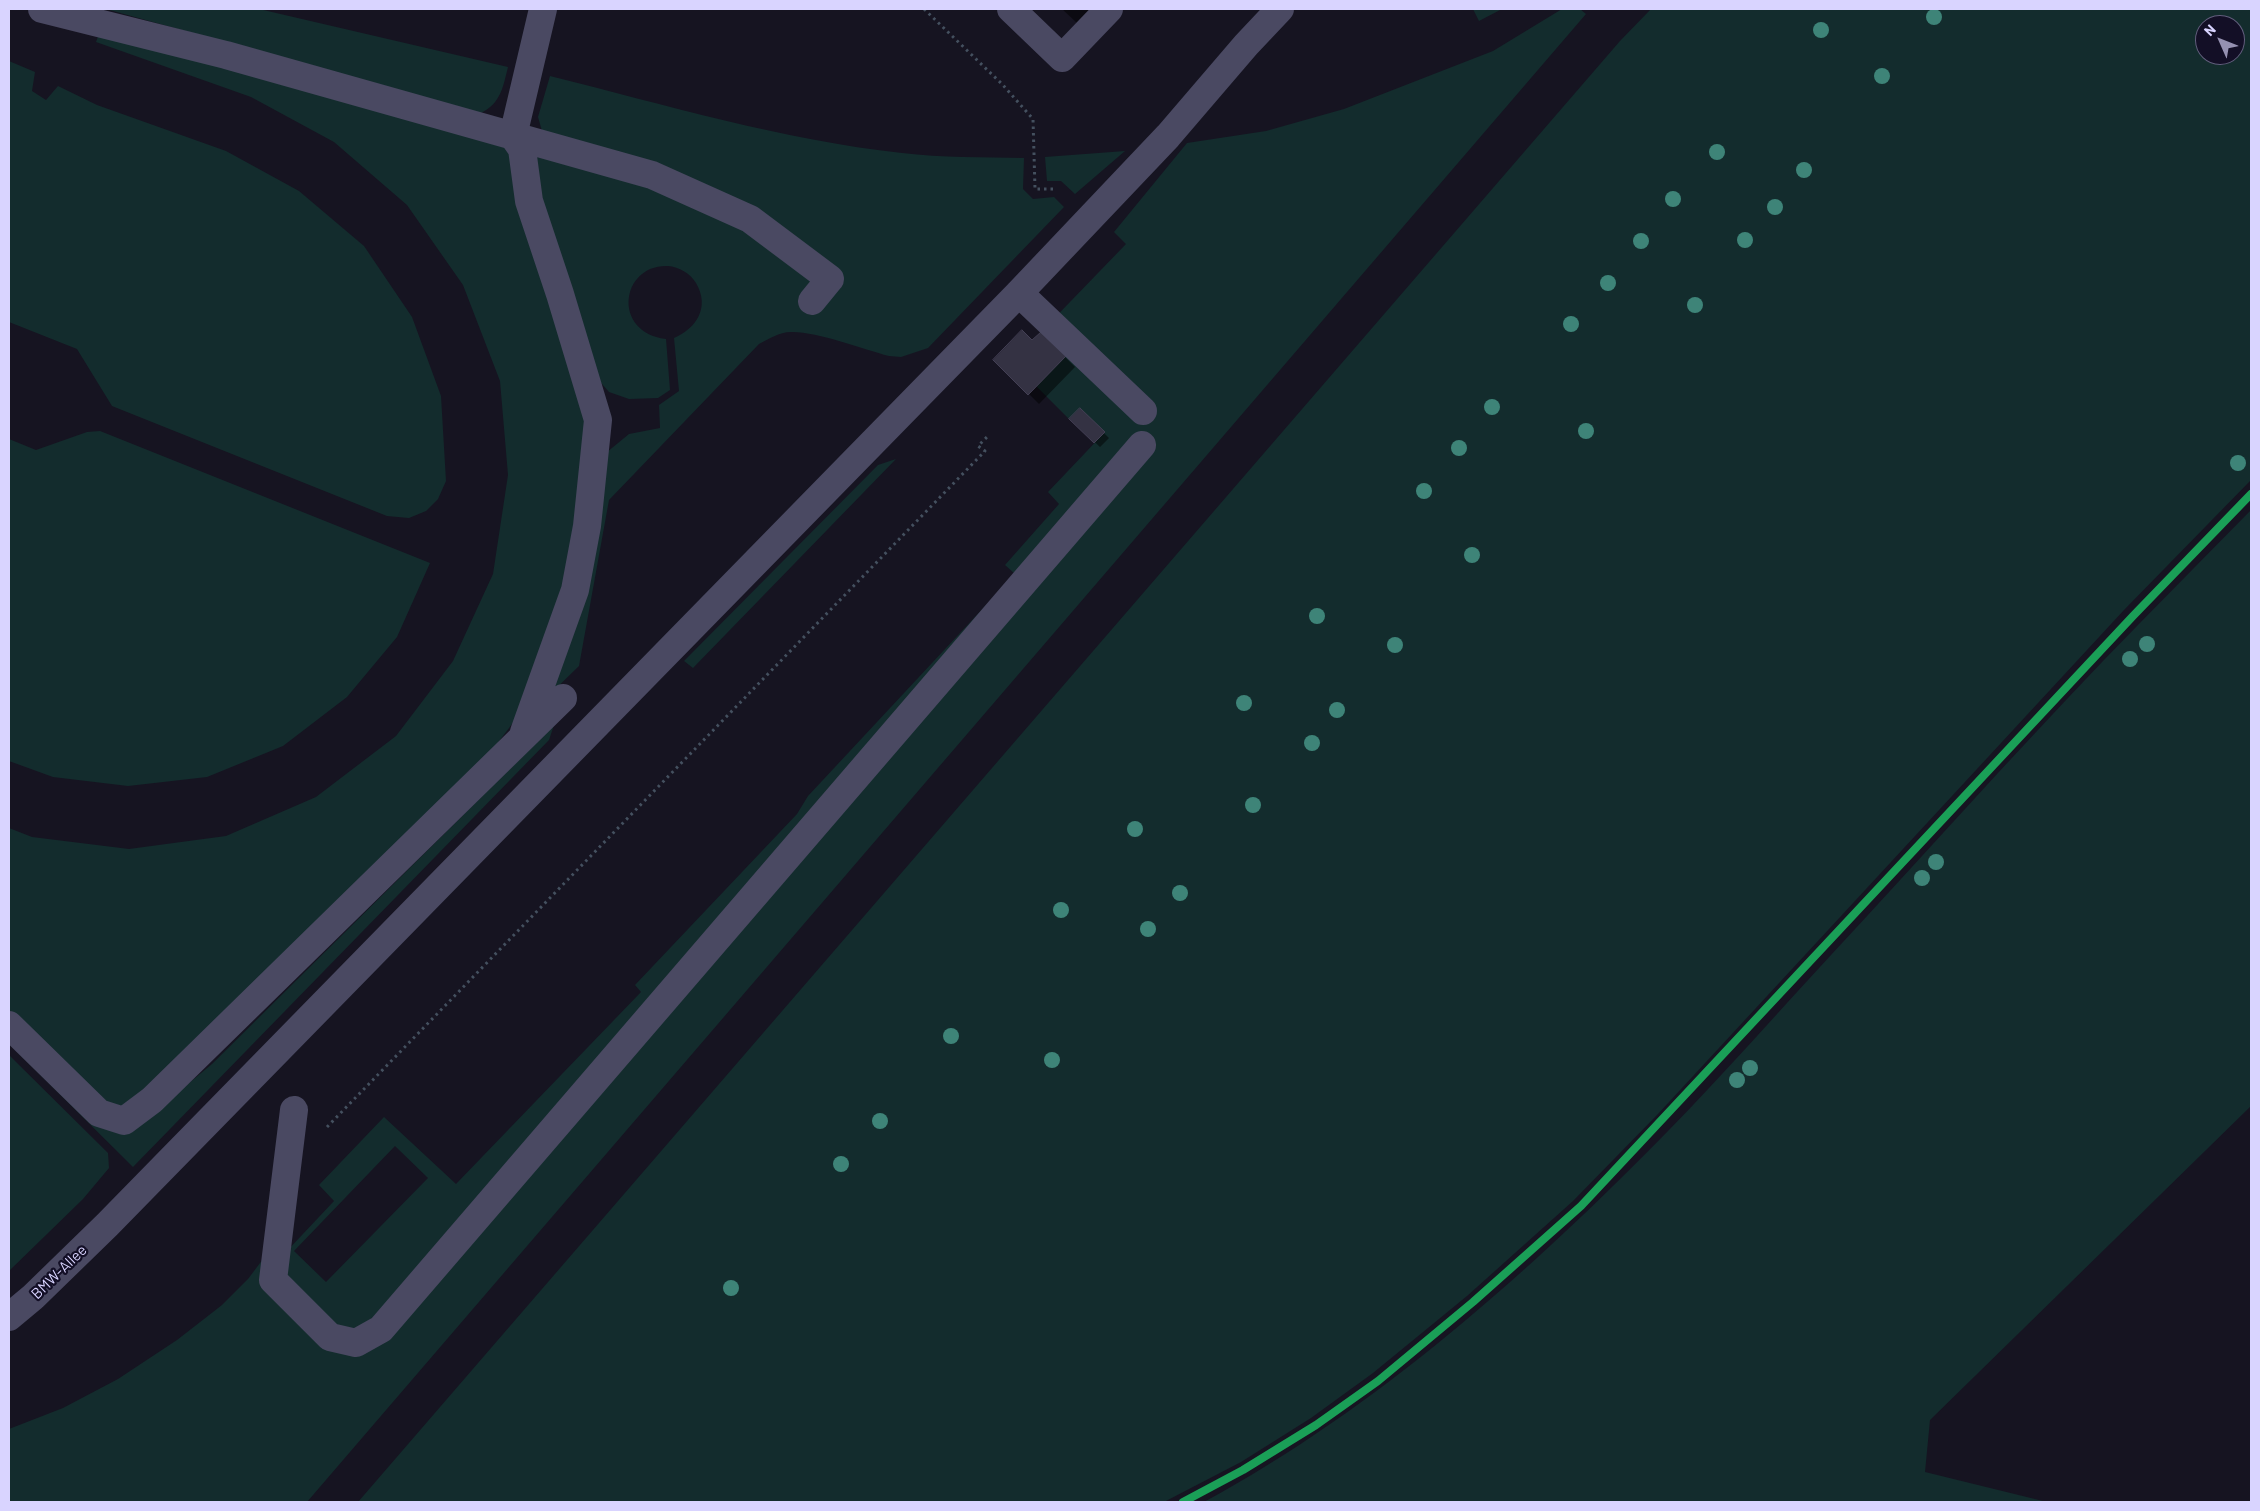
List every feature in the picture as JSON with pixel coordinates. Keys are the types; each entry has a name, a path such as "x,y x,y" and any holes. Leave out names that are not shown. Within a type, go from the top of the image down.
{"lane":[{"path":"42,9 226,55 652,175 750,219 830,279 812,301"},
{"path":"520,740 575,590 587,526 598,420 560,294 529,201 522,149 513,136 543,9"},
{"path":"1011,9 1062,58 1109,9"},
{"name":"BMW-Allee","path":"9,1317 33,1297 107,1225 1019,293 1168,136 1246,45 1280,9"},
{"path":"1019,293 1143,411"},
{"path":"294,1110 273,1280 330,1337 356,1343 381,1329 1142,445"},
{"path":"9,1024 99,1113 124,1120 152,1100 563,698"}],"path":[{"path":"924,9 1002,84 1033,119 1035,189 1056,189"},
{"path":"325,1128 980,457 985,451 978,446 987,436"}],"green space":[{"path":"106,9 259,9 508,67 500,94 488,109 481,113"},
{"path":"1473,9 1502,9 1479,21"},
{"path":"1562,9 1580,9 1586,14 307,1502 9,1502 9,1429 63,1408 118,1379 177,1340 222,1305 248,1279 263,1259 286,1252 334,1201 319,1185 384,1117 456,1184 641,992 635,985 797,814 808,796 1015,574 1005,565 1059,504 1048,492 1105,432 1069,419 1036,386 1041,332 1126,244 1114,232 1187,143 1266,131 1344,109 1493,51","holes":["395,1146 428,1178 326,1282 294,1251"]},
{"path":"1651,9 2251,9 2251,480 2124,610 1657,1115 1573,1201 1467,1296 1373,1373 1311,1418 1241,1462 1164,1502 358,1502 1620,41"},
{"path":"100,31 510,144 585,420 567,594 515,720 488,756 159,1108 212,1064 554,725 549,740 133,1167 9,1044 9,828 32,837 129,849 226,836 316,797 396,736 453,661 493,574 508,475 500,381 463,285 407,205 334,142 251,97 96,42"},
{"path":"9,61 35,72 32,91 46,100 58,86 97,105 226,151 299,191 364,246 412,317 441,396 446,481 438,499 426,511 409,518 387,516 112,406 77,349 9,322"},
{"path":"550,76 769,131 813,140 917,155 1024,158 1023,189 1033,199 1054,197 1064,207 928,348 901,357 889,356 826,337 801,332 778,334 759,344 609,500 579,666 541,703 601,457 629,434 660,428 659,405 679,391 674,338 695,323 699,316 702,300 696,283 691,276 680,269 668,266 652,268 640,276 632,286 629,299 630,312 636,324 648,334 666,339 670,390 658,398 629,399 609,392 595,376 537,202 536,150 647,183 843,278 542,131 538,117"},
{"path":"1125,151 1075,194 1061,181 1047,181 1045,157"},
{"path":"100,431 430,563 397,637 347,697 283,746 207,777 128,786 53,777 9,761 9,439 36,450 87,432"},
{"path":"896,459 693,668 684,661 878,465"},
{"path":"2251,510 2251,1106 1930,1420 1925,1472 2047,1502 1204,1502 1268,1465 1330,1424 1391,1380 1450,1334 1562,1235 1616,1183 1730,1066 2069,697"},
{"path":"9,1055 108,1153 109,1168 83,1199 9,1271"}],"building":[{"path":"1022,330 1032,340 1041,332 1066,356 1028,395 993,360"},
{"path":"1080,408 1105,432 1094,443 1069,419"}],"cycle path":[{"path":"1183,1502 1243,1470 1316,1425 1378,1381 1473,1302 1581,1206 2133,616 2251,494"}]}
